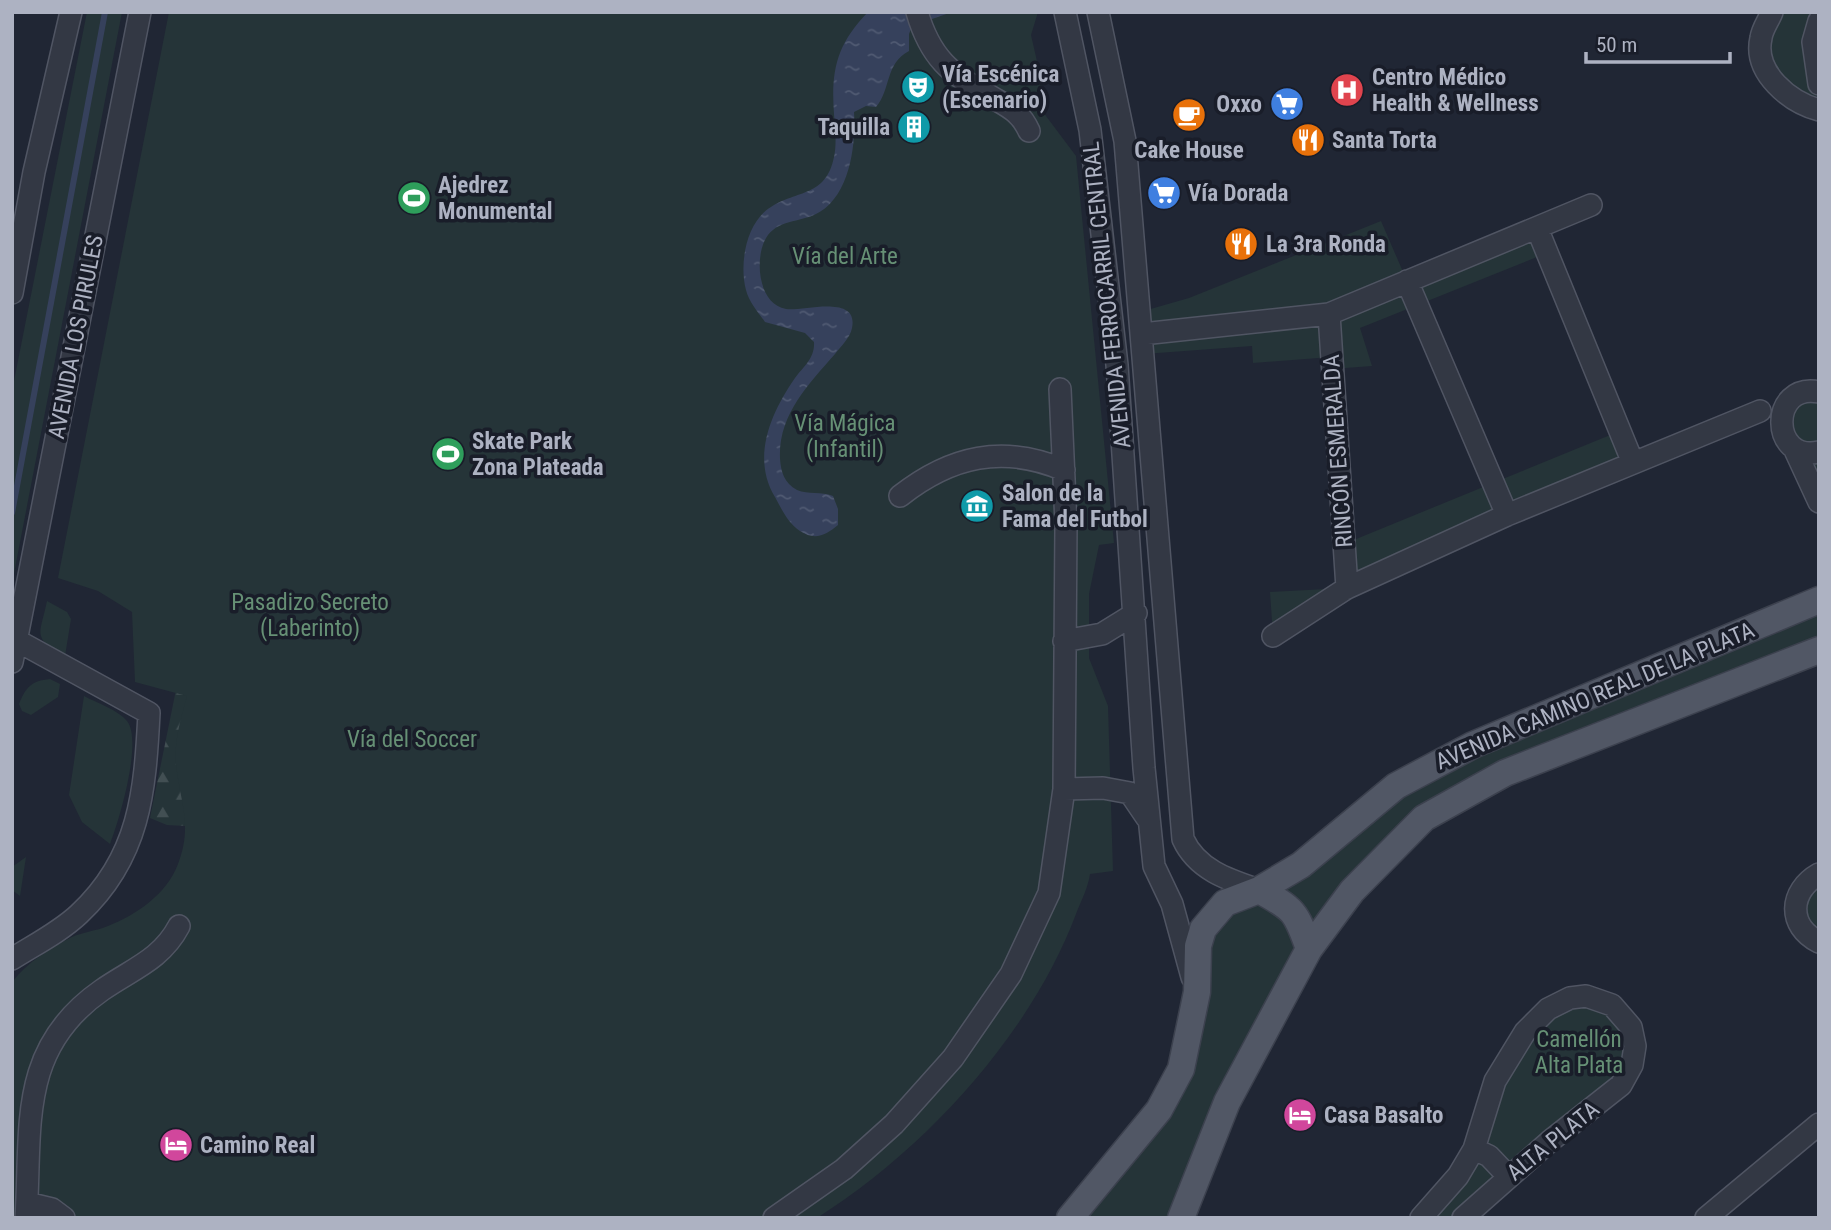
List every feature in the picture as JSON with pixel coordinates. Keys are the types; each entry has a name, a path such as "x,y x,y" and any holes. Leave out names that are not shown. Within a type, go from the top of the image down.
{"main road":[{"name":"AVENIDA CAMINO REAL DE LA PLATA","path":"1070,1218 1159,1110 1181,1069 1197,992 1198,946 1203,929 1225,903 1259,890 1301,865 1396,786 1473,745 1819,600"},
{"name":"AVENIDA CAMINO REAL DE LA PLATA","path":"1181,1218 1227,1102 1309,948 1352,891 1424,818 1505,773 1819,650"},
{"path":"1259,890 1288,905 1297,917 1309,948"}],"street":[{"path":"12,293 34,172 71,12"},
{"name":"AVENIDA LOS PIRULES","path":"12,662 140,12"},
{"path":"918,12 926,40 941,63 988,96 1012,107 1023,117 1030,131"},
{"name":"AVENIDA FERROCARRIL CENTRAL","path":"1065,12 1090,130 1116,351 1154,866 1172,904 1197,992"},
{"name":"AVENIDA FERROCARRIL CENTRAL","path":"1098,12 1125,141 1182,839 1199,862 1223,877 1259,890"},
{"path":"1772,12 1760,39 1763,60 1769,73 1790,97 1819,110"},
{"path":"1819,21 1813,42 1819,84"},
{"path":"1142,334 1329,314 1591,205"},
{"path":"1537,228 1633,463"},
{"path":"1406,281 1507,515"},
{"name":"RINCÓN ESMERALDA","path":"1329,314 1347,588"},
{"path":"774,1218 844,1169 894,1124 953,1058 1003,984 1049,893 1064,789 1064,470 1059,389"},
{"path":"1819,392 1803,392 1793,396 1781,412 1782,433 1794,448 1819,502"},
{"name":"RINCÓN ESMERALDA","path":"1273,636 1347,588 1507,515 1760,411"},
{"path":"1794,448 1803,452 1819,452"},
{"path":"900,495 952,463 992,456 1024,456 1064,470"},
{"path":"1064,641 1102,634 1136,613"},
{"path":"12,959 79,915 126,853 140,811 149,713 16,640"},
{"path":"1064,789 1103,788 1130,793 1149,821"},
{"path":"1819,874 1800,890 1794,910 1801,930 1819,942"},
{"path":"64,1218 52,1209 26,1210 28,1130 40,1065 57,1034 79,1006 159,955 170,943 179,926"},
{"name":"ALTA PLATA","path":"1421,1218 1458,1176 1474,1149 1496,1081 1525,1032 1548,1009 1570,998 1586,996 1612,1005 1631,1027 1635,1046 1632,1065 1621,1085 1508,1177 1464,1218"},
{"path":"1706,1218 1819,1124"},
{"path":"1474,1149 1489,1156 1508,1177"}],"green space":[{"path":"87,12 122,12 12,584 12,391"},
{"path":"169,12 1038,12 1031,35 1044,92 1031,96 1076,156 1114,543 1099,545 1089,594 1089,658 1108,706 1113,871 1090,874 1056,959 1032,1003 970,1086 935,1124 897,1159 817,1218 12,1218 12,982 32,962 56,946 76,935 119,921 149,902 173,875 185,837 176,747 187,696 135,682 132,612 98,591 58,578"},
{"path":"1772,12 1819,12 1819,110 1763,60"},
{"path":"1381,221 1407,281 1537,228 1547,253 1360,328 1372,366 1332,369 1331,357 1253,363 1252,346 1144,354 1140,312 1189,298"},
{"path":"1819,392 1819,502 1781,413"},
{"path":"1620,431 1633,463 1507,515 1273,636 1270,592 1346,588 1344,544"},
{"path":"1819,600 1819,650 1424,818 1352,891 1181,1218 1070,1218 1159,1110 1212,915 1396,786"},
{"path":"47,601 67,612 71,619 65,656 47,645 41,634"},
{"path":"50,679 60,684 58,697 31,715 22,711 19,704 27,689 38,681"},
{"path":"222,682 195,817 186,826 167,825 150,818 177,685"},
{"path":"84,696 118,713 127,721 131,731 128,781 110,844 82,822 69,795"},
{"path":"26,857 20,896 12,890 12,867"},
{"path":"1819,874 1819,942 1809,938 1800,890"},
{"name":"Camellón Alta Plata","path":"1586,996 1631,1027 1632,1065 1463,1218 1421,1218 1441,1198 1525,1032"}],"water":[{"path":"868,12 952,12 912,26 909,51 896,62 881,100 876,107 866,106 854,112 852,155 836,197 814,215 786,223 773,230 761,251 762,282 770,299 777,306 786,309 838,307 852,317 849,335 805,389 789,415 781,443 781,468 789,484 797,490 833,496 838,509 838,525 825,534 811,536 796,528 780,507 768,482 764,451 778,406 811,357 814,342 805,333 765,322 747,294 744,256 750,233 762,214 771,207 817,186 830,170 836,136 833,99 838,59 849,36"}],"waterway":[{"path":"12,513 105,12"}],"place":[{"name":"Vía Escénica (Escenario)","path":"918,87"},
{"name":"Centro Médico Health & Wellness","path":"1347,90"},
{"name":"Oxxo","path":"1287,104"},
{"name":"Cake House","path":"1189,115"},
{"name":"Taquilla","path":"914,127"},
{"name":"Santa Torta","path":"1308,140"},
{"name":"Vía Dorada","path":"1164,193"},
{"name":"Ajedrez Monumental","path":"414,198"},
{"name":"La 3ra Ronda","path":"1241,244"},
{"name":"Skate Park Zona Plateada","path":"448,454"},
{"name":"Salon de la Fama del Futbol","path":"977,506"},
{"name":"Casa Basalto","path":"1300,1115"},
{"name":"Camino Real","path":"176,1145"}],"park label":[{"name":"Vía del Arte","path":"845,256"},
{"name":"Vía Mágica (Infantil)","path":"845,436"},
{"name":"Pasadizo Secreto (Laberinto)","path":"310,615"},
{"name":"Vía del Soccer","path":"412,739"}]}
